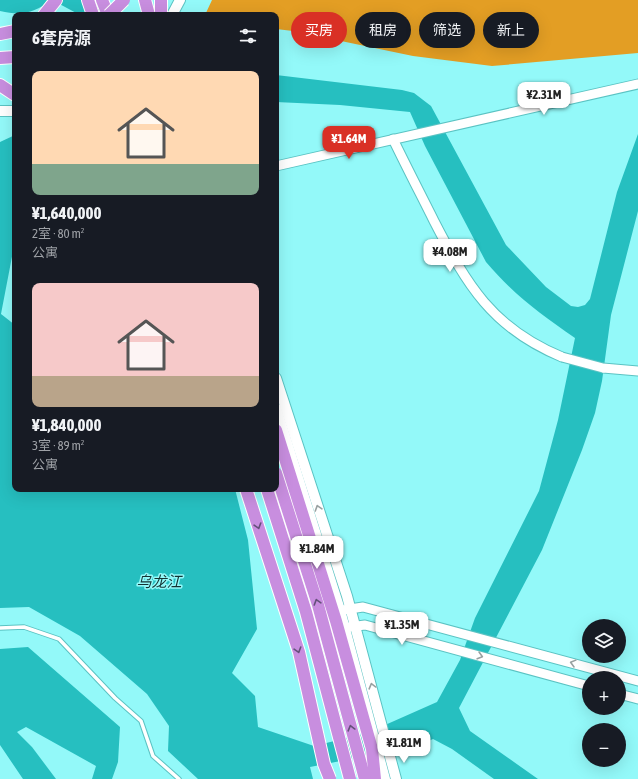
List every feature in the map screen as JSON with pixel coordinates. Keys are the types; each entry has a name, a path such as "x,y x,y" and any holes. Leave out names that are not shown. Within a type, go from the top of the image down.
{"highway":[{"path":"46,12 56,0"},
{"path":"88,0 92,12"},
{"path":"102,0 107,12"},
{"path":"116,0 120,12"},
{"path":"111,12 124,0"},
{"path":"145,0 148,12"},
{"path":"161,0 161,12"},
{"path":"0,34 12,32"},
{"path":"0,58 12,57"},
{"path":"0,85 12,93"},
{"path":"279,440 336,621 372,749 375,779"},
{"path":"279,482 318,605 364,779"},
{"path":"247,492 299,652 324,764 330,779"},
{"path":"268,492 306,612 350,779"}],"main road":[{"path":"174,12 180,0"},
{"path":"182,12 185,0"},
{"path":"0,111 12,111"},
{"path":"279,388 345,609 385,756 396,779"},
{"path":"279,417 345,609"},
{"path":"385,756 385,779"}],"street":[{"path":"279,165 638,84"},
{"path":"393,139 454,260 477,295 491,311 515,332 542,348 562,357 603,368 638,371"},
{"path":"345,609 363,607 638,681"},
{"path":"350,627 365,625 582,684"},
{"path":"626,696 638,699"}],"lane":[{"path":"0,628 24,627 59,639 115,698 141,722 153,756 178,779"}],"shaded area":[{"path":"212,0 638,0 638,53 492,66 413,56 375,48 411,48 411,12 355,12 355,44 347,42 347,12 291,12 291,31 279,29 279,12 206,12"}],"water":[{"path":"0,0 52,0 33,11 12,13 0,11"},
{"path":"52,0 89,0 103,12 74,12"},
{"name":"乌龙江","path":"279,75 402,90 414,93 431,106 506,245 546,287 571,306 578,307 585,305 590,299 617,192 638,134 638,211 611,315 602,381 595,413 582,450 542,550 459,708 470,731 538,779 494,779 452,749 433,739 417,746 310,767 313,779 198,779 168,751 169,726 147,694 80,636 29,607 0,608 0,142 12,136 12,257 1,314 12,323 12,492 236,492 248,540 257,629 232,673 255,696 258,727 314,746 367,733 437,702 460,660 475,618 539,491 558,420 575,338 517,294 486,262 425,146 410,112 340,105 279,102"},
{"path":"28,647 120,727 118,762 112,779 92,779 96,766 26,727 17,732 32,747 56,779 23,779 0,745 0,649"}]}
